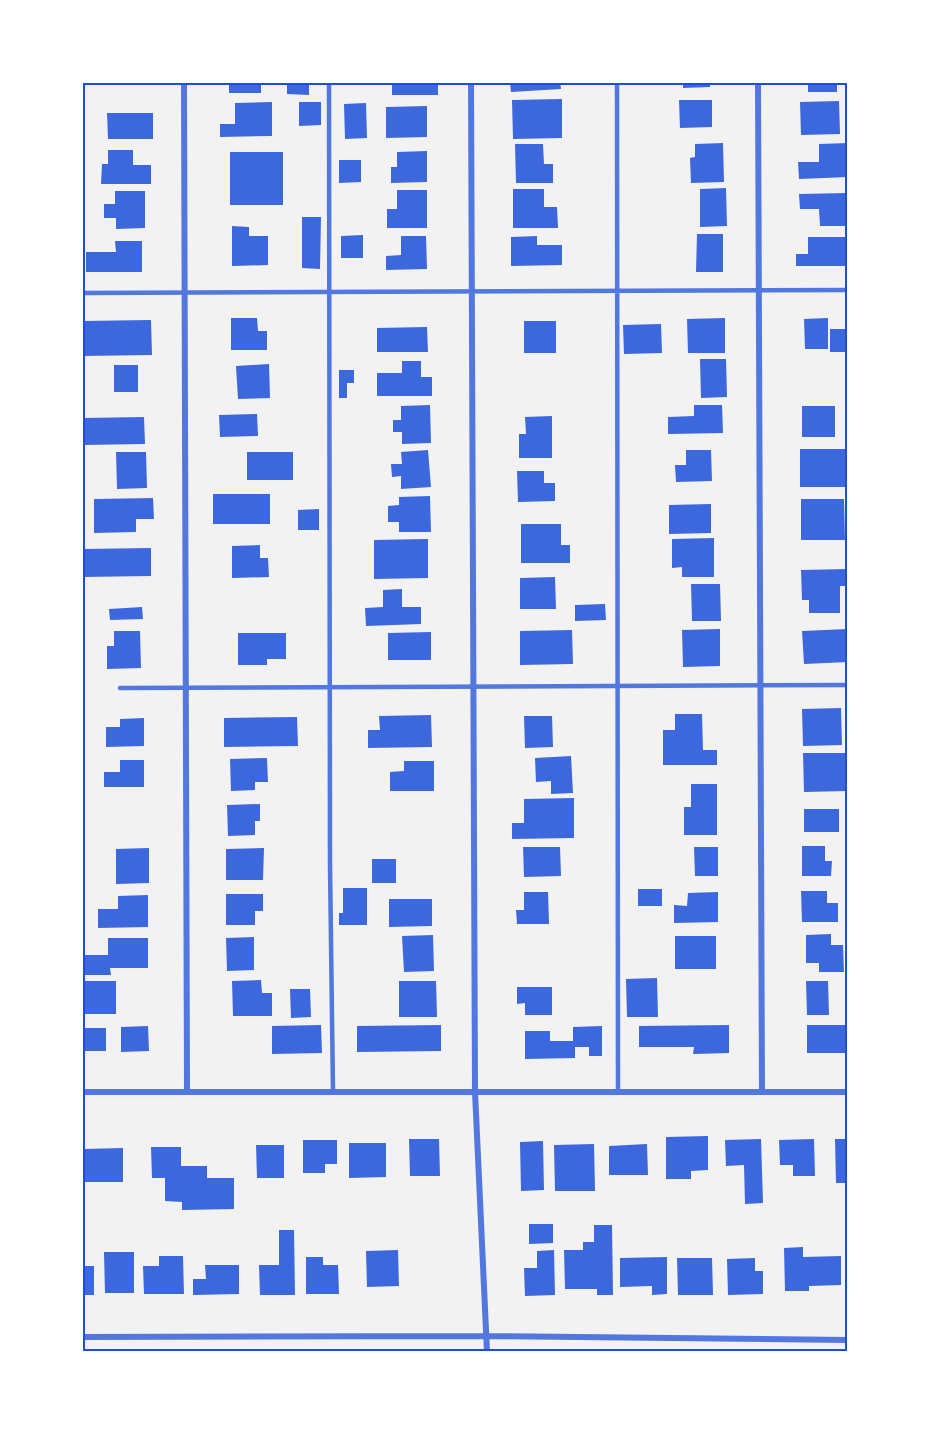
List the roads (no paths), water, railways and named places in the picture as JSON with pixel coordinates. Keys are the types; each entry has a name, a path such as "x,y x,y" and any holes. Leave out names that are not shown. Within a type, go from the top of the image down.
{"street":[{"path":"184,82 187,1092"},
{"path":"471,82 475,1092 487,1352"},
{"path":"758,82 762,1092"},
{"path":"82,1092 848,1092"},
{"path":"82,1337 486,1336 848,1340"}],"lane":[{"path":"328,82 333,1092"},
{"path":"617,82 615,291 618,1092"},
{"path":"82,293 848,290"},
{"path":"120,688 848,685"}]}
